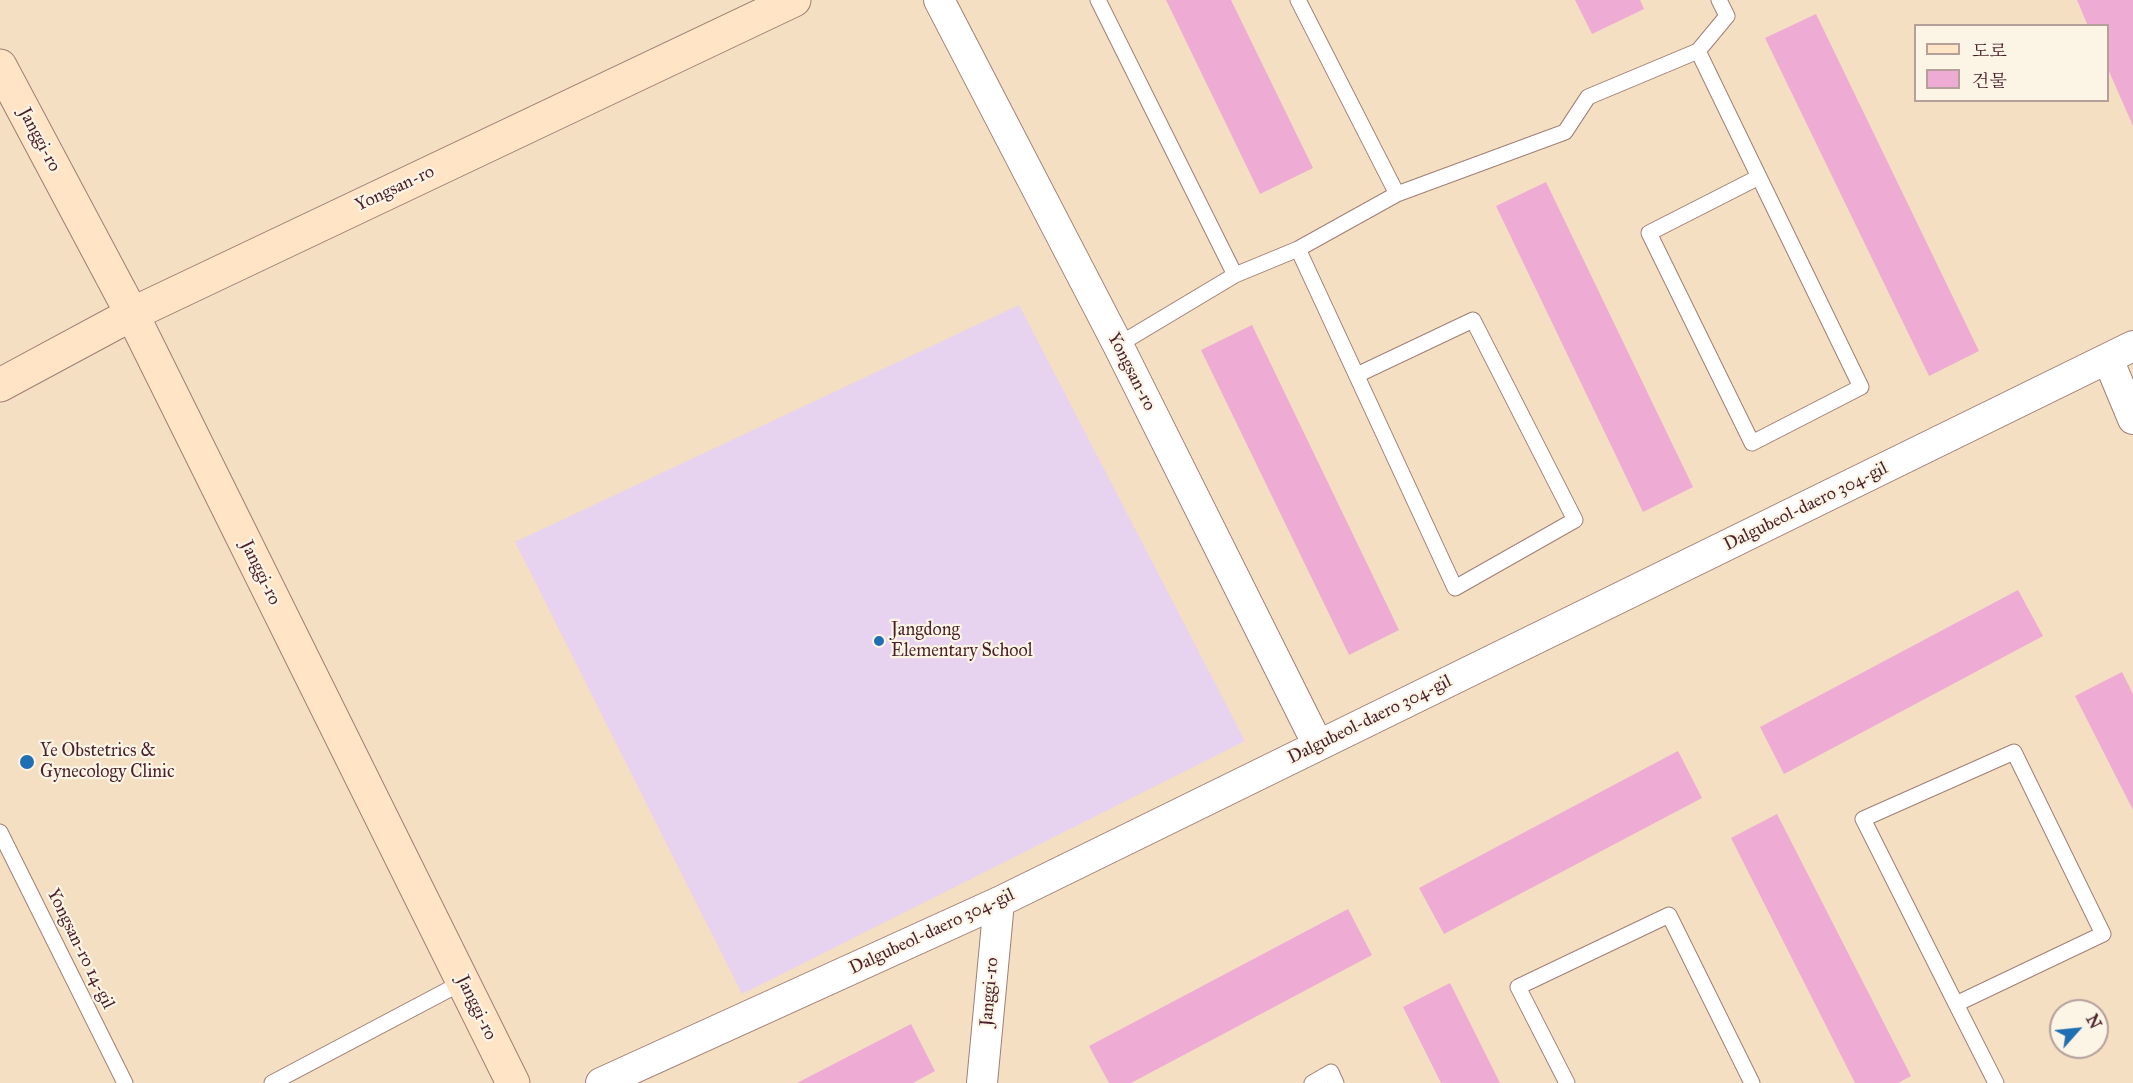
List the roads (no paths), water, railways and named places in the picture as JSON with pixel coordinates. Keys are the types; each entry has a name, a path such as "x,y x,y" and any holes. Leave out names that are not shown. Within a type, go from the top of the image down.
{"main road":[{"name":"Yongsan-ro","path":"0,385 132,314 794,0"},
{"name":"Janggi-ro","path":"0,66 132,314 513,1083"}],"street":[{"name":"Yongsan-ro","path":"939,0 1118,345 1318,746"},
{"name":"Dalgubeol-daero 304-gil","path":"601,1083 999,902 2120,353"},
{"path":"2120,353 2133,419"},
{"name":"Janggi-ro","path":"982,1083 999,902"}],"lane":[{"path":"1098,0 1235,275"},
{"path":"1299,0 1397,194"},
{"path":"1118,345 1235,275 1298,249 1397,194 1564,132 1588,97 1698,51 1727,16 1719,0"},
{"path":"1698,51 1861,387 1752,443 1649,233 1759,177"},
{"path":"1298,249 1455,588 1575,520 1473,320 1357,375"},
{"path":"1956,1004 2103,934 2014,752 1863,819 1956,1004 1996,1083"},
{"name":"Yongsan-ro 14-gil","path":"0,832 125,1083"},
{"path":"1567,1083 1518,987 1669,915 1752,1083"},
{"path":"273,1083 463,982"},
{"path":"1312,1083 1331,1072 1336,1083"}],"place":[{"name":"Jangdong Elementary School","path":"879,641"},
{"name":"Ye Obstetrics & Gynecology Clinic","path":"27,762"}]}
